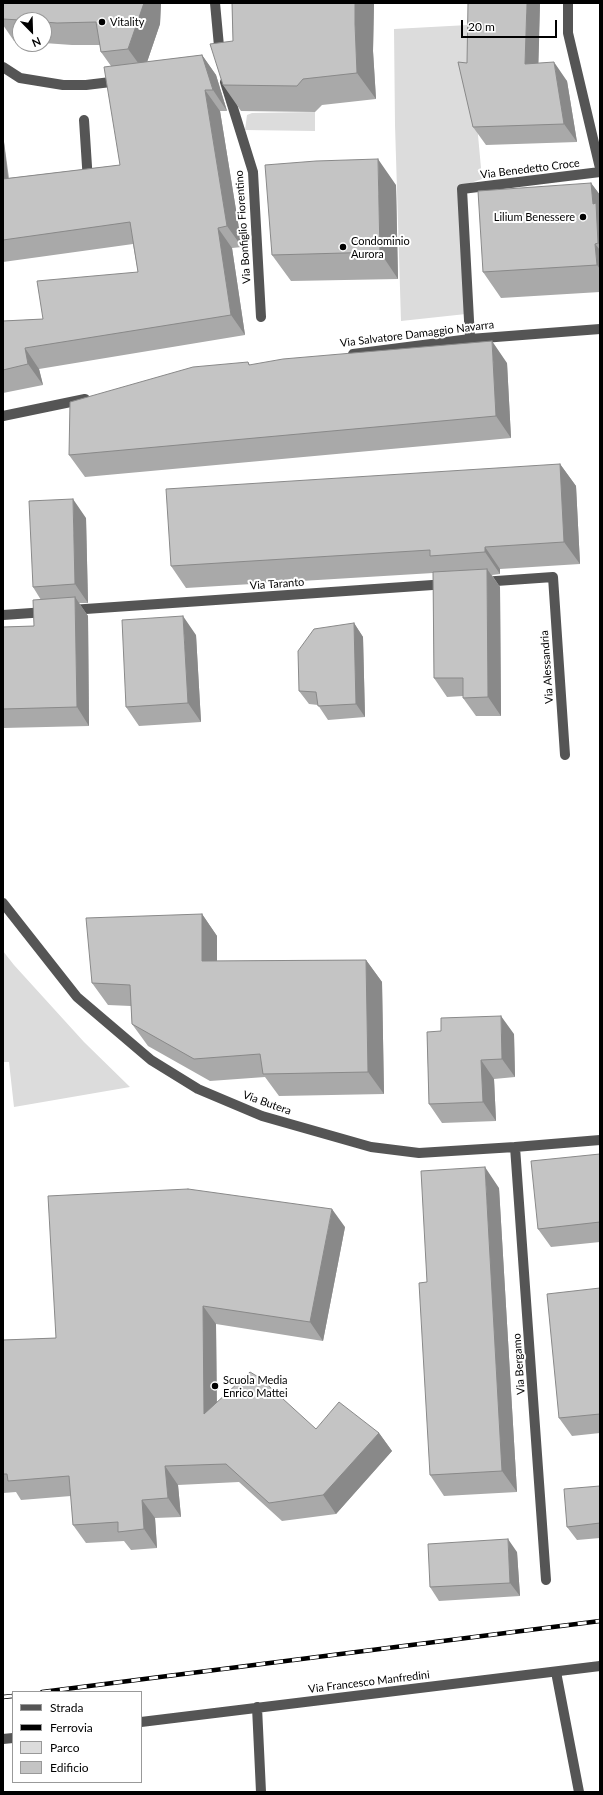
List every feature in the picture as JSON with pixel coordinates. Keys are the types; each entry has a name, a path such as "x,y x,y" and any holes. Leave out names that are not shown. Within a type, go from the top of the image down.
{"street":[{"name":"Via Bonfiglio Fiorentino","path":"215,3 222,72 253,172 261,317"},
{"path":"568,3 568,34 600,168"},
{"path":"3,67 20,78 63,85 86,85 131,79"},
{"path":"80,184 88,183 84,120"},
{"name":"Via Benedetto Croce","path":"470,339 462,189 600,172"},
{"name":"Via Salvatore Damaggio Navarra","path":"344,355 470,339 600,329"},
{"path":"3,416 95,397"},
{"name":"Via Alessandria","path":"474,582 553,577 565,755"},
{"name":"Via Taranto","path":"3,615 458,583"},
{"name":"Via Butera","path":"3,903 77,997 151,1060 198,1089 262,1116 371,1147 419,1153 600,1140"},
{"name":"Via Bergamo","path":"515,1147 546,1580"},
{"name":"Via Francesco Manfredini","path":"142,1722 600,1666"},
{"path":"556,1672 579,1792"},
{"path":"257,1707 261,1792"}],"green space":[{"path":"468,25 482,179 459,187 466,314 401,321 395,125 394,29"},
{"path":"315,112 315,131 245,130 247,115 252,113"},
{"path":"3,951 84,1042 130,1087 14,1107 9,1062 3,1062"}],"building":[{"path":"3,3 144,3 128,49 101,52 96,22 52,23 52,12 12,12 12,20 3,19"},
{"path":"232,3 355,3 357,73 303,79 297,86 223,85 210,44 233,41"},
{"path":"468,3 527,3 525,64 554,62 564,124 473,127 458,62 467,63"},
{"path":"202,55 213,90 205,90 227,226 218,228 231,315 25,348 28,364 3,370 3,321 43,319 37,281 138,272 130,222 3,240 3,179 120,165 104,67"},
{"path":"378,159 380,252 272,255 265,165 316,161"},
{"path":"591,183 593,204 596,203 598,243 595,244 597,265 483,272 478,191"},
{"path":"492,341 496,416 69,455 70,402 193,367 248,362 249,365 283,359"},
{"path":"560,464 564,542 485,547 485,552 430,556 430,550 171,566 166,489"},
{"path":"73,499 75,584 33,587 29,501"},
{"path":"487,569 488,697 463,698 463,678 434,678 433,572"},
{"path":"75,597 77,707 3,709 3,627 34,626 33,600"},
{"path":"183,616 188,703 126,707 122,620"},
{"path":"354,623 356,704 318,706 316,692 299,691 298,651 314,629"},
{"path":"202,914 202,961 366,960 368,1072 263,1074 260,1054 194,1059 132,1024 130,985 92,983 86,918"},
{"path":"501,1016 502,1059 481,1060 483,1102 429,1104 427,1032 441,1031 441,1018"},
{"path":"600,1154 600,1222 538,1229 531,1161"},
{"path":"485,1167 502,1471 430,1475 419,1283 427,1282 421,1171"},
{"path":"188,1189 332,1209 310,1322 203,1306 204,1414 250,1372 260,1378 316,1429 339,1402 379,1433 323,1495 269,1503 226,1464 165,1466 168,1498 142,1500 144,1529 118,1532 118,1522 73,1525 69,1476 8,1481 7,1474 3,1474 3,1340 56,1338 48,1196"},
{"path":"600,1288 600,1414 559,1418 547,1294"},
{"path":"600,1486 600,1523 567,1527 564,1489"},
{"path":"508,1539 510,1583 430,1587 428,1544"}],"railway":[{"path":"50,1691 600,1621"},
{"path":"3,1697 12,1696"}],"place":[{"name":"Vitality","path":"102,22"},
{"name":"Lilium Benessere","path":"583,217"},
{"name":"Condominio Aurora","path":"343,247"},
{"name":"Scuola Media Enrico Mattei","path":"215,1386"}]}
